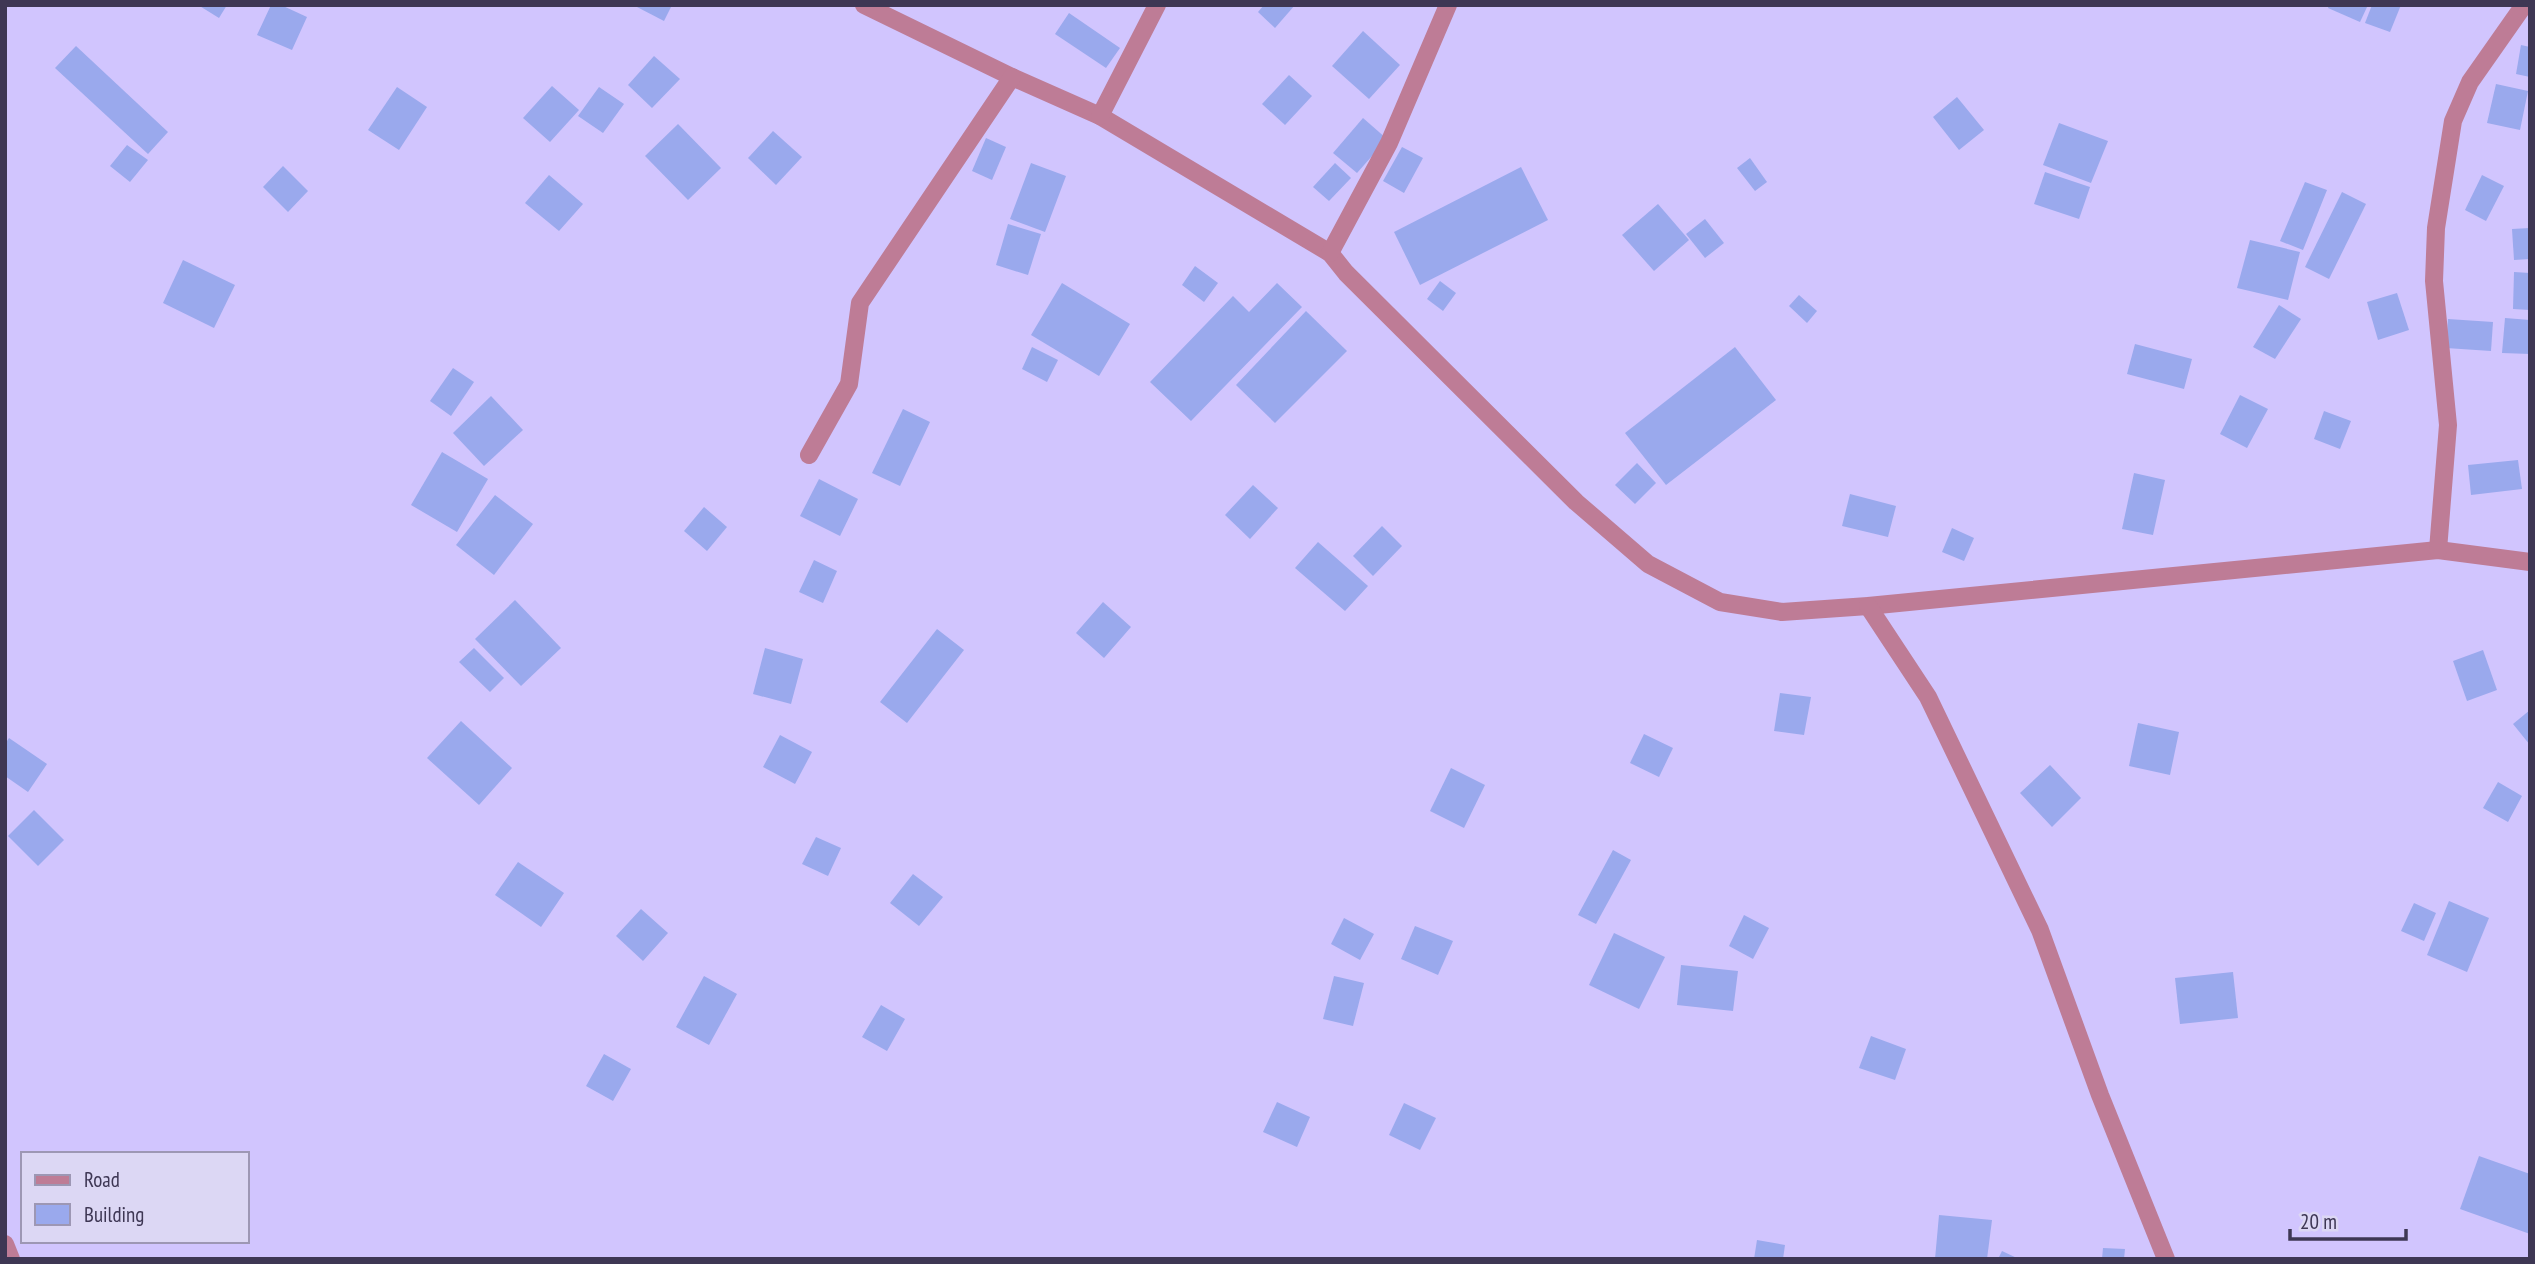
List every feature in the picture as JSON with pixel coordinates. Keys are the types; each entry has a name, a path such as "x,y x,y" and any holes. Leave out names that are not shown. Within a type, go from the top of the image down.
{"street":[{"path":"864,5 1012,77 1100,116 1330,253 1576,502 1648,564 1720,602 1782,612 1868,606 2438,550 2530,562"},
{"path":"1100,116 1157,5"},
{"path":"1330,253 1389,143 1448,5"},
{"path":"2438,550 2448,425 2434,281 2438,214 2453,121 2470,82 2524,5"},
{"path":"809,455 849,384 860,303 1012,77"},
{"path":"1868,606 1928,697 2040,930 2100,1095 2166,1259"},
{"path":"5,1244 11,1259"}],"building":[{"path":"198,5 227,5 219,18"},
{"path":"271,5 281,5 307,17 292,50 257,35"},
{"path":"672,5 664,21 637,7"},
{"path":"1264,5 1295,5 1275,28 1258,12"},
{"path":"2329,5 2368,5 2360,22 2328,8"},
{"path":"2372,5 2401,5 2390,32 2365,23"},
{"path":"1069,13 1120,48 1106,68 1055,34"},
{"path":"1363,31 1400,65 1369,99 1332,66"},
{"path":"2521,45 2530,47 2530,77 2516,74"},
{"path":"76,46 168,132 148,154 55,68"},
{"path":"654,56 680,79 652,108 628,85"},
{"path":"1289,75 1312,96 1285,125 1262,104"},
{"path":"2496,84 2528,91 2520,130 2487,123"},
{"path":"552,86 579,110 550,142 523,118"},
{"path":"397,87 427,107 399,150 368,130"},
{"path":"599,87 624,104 603,133 578,116"},
{"path":"1957,97 1984,130 1959,150 1933,117"},
{"path":"1363,118 1387,139 1357,173 1333,153"},
{"path":"2059,123 2108,141 2091,183 2043,165"},
{"path":"678,124 721,168 688,200 645,156"},
{"path":"773,131 802,157 776,185 748,158"},
{"path":"986,138 1006,147 992,180 972,171"},
{"path":"127,145 148,160 130,182 110,166"},
{"path":"1402,147 1423,158 1404,193 1383,181"},
{"path":"1750,158 1767,182 1755,191 1737,168"},
{"path":"1031,163 1066,176 1045,232 1010,219"},
{"path":"1335,163 1351,178 1329,201 1313,187"},
{"path":"283,166 308,191 288,212 263,187"},
{"path":"1521,167 1548,220 1420,285 1394,232"},
{"path":"2045,172 2090,187 2079,219 2034,204"},
{"path":"549,175 583,204 559,231 525,203"},
{"path":"2482,175 2504,186 2486,221 2465,210"},
{"path":"2305,182 2327,190 2303,250 2280,241"},
{"path":"2342,192 2366,204 2329,279 2305,267"},
{"path":"1658,204 1689,240 1654,271 1622,235"},
{"path":"1705,219 1724,243 1705,258 1686,234"},
{"path":"1008,224 1041,234 1028,275 996,265"},
{"path":"2530,228 2530,259 2514,260 2512,229"},
{"path":"2250,240 2300,252 2288,300 2237,288"},
{"path":"183,260 235,285 214,328 163,303"},
{"path":"1195,266 1218,283 1204,302 1182,285"},
{"path":"2514,272 2530,273 2530,310 2513,309"},
{"path":"1440,281 1456,293 1443,311 1427,299"},
{"path":"1062,283 1130,324 1099,376 1031,335"},
{"path":"1277,283 1302,307 1191,421 1150,382 1233,296 1249,312"},
{"path":"2397,293 2409,330 2378,340 2367,302"},
{"path":"1799,295 1817,311 1807,323 1789,306"},
{"path":"2279,305 2301,319 2275,359 2253,347"},
{"path":"1306,311 1347,351 1275,423 1236,385"},
{"path":"2505,318 2530,320 2530,354 2502,353"},
{"path":"2448,319 2493,322 2491,351 2446,348"},
{"path":"2135,344 2192,359 2184,389 2127,374"},
{"path":"1032,347 1058,360 1047,382 1022,369"},
{"path":"1735,347 1776,400 1666,485 1625,433"},
{"path":"453,368 474,382 451,416 430,401"},
{"path":"2240,395 2268,409 2247,448 2220,434"},
{"path":"491,396 523,430 484,466 453,433"},
{"path":"903,409 930,422 900,486 872,473"},
{"path":"2324,411 2351,421 2340,449 2314,439"},
{"path":"442,452 488,479 457,532 411,505"},
{"path":"2518,460 2522,489 2471,495 2468,465"},
{"path":"1637,463 1656,483 1635,504 1615,485"},
{"path":"2134,473 2165,480 2153,535 2122,529"},
{"path":"819,479 858,499 840,536 800,516"},
{"path":"1253,485 1278,508 1250,539 1225,515"},
{"path":"1850,494 1896,506 1888,537 1842,526"},
{"path":"495,495 533,524 494,575 456,545"},
{"path":"704,507 727,527 707,551 684,531"},
{"path":"1382,526 1402,546 1373,576 1353,556"},
{"path":"1952,528 1974,538 1964,561 1942,552"},
{"path":"1318,542 1368,586 1345,611 1295,568"},
{"path":"814,560 837,571 823,603 799,592"},
{"path":"515,600 561,648 521,686 475,639"},
{"path":"1103,602 1131,627 1104,658 1076,633"},
{"path":"937,629 964,650 907,723 880,702"},
{"path":"474,648 504,678 490,692 459,662"},
{"path":"765,648 803,659 791,704 753,694"},
{"path":"2483,650 2497,690 2467,701 2453,661"},
{"path":"1780,693 1811,697 1804,735 1774,731"},
{"path":"2530,710 2530,745 2513,724"},
{"path":"461,721 512,768 479,805 427,758"},
{"path":"2138,723 2179,732 2170,775 2129,766"},
{"path":"1644,734 1673,748 1659,777 1630,763"},
{"path":"780,735 812,752 795,784 763,767"},
{"path":"9,738 47,764 28,792 5,776 5,744"},
{"path":"2050,765 2081,798 2052,827 2020,793"},
{"path":"1451,768 1485,785 1464,828 1430,811"},
{"path":"2498,782 2522,796 2508,822 2483,808"},
{"path":"34,810 64,840 38,866 8,836"},
{"path":"816,837 841,848 828,876 802,864"},
{"path":"1613,850 1631,860 1596,924 1578,915"},
{"path":"518,862 564,893 541,927 495,895"},
{"path":"913,874 943,897 919,926 890,903"},
{"path":"2449,901 2489,918 2467,972 2427,955"},
{"path":"2414,903 2436,913 2424,941 2401,931"},
{"path":"641,909 668,933 643,961 616,936"},
{"path":"1744,915 1769,928 1753,959 1729,946"},
{"path":"1344,918 1374,934 1360,960 1331,944"},
{"path":"1415,926 1453,941 1438,975 1401,959"},
{"path":"1614,933 1665,957 1639,1009 1589,985"},
{"path":"1681,965 1738,971 1733,1011 1677,1005"},
{"path":"2233,972 2238,1018 2180,1024 2175,978"},
{"path":"704,976 737,994 709,1045 676,1027"},
{"path":"1334,976 1364,983 1353,1026 1323,1019"},
{"path":"881,1005 905,1019 887,1051 862,1037"},
{"path":"1871,1036 1906,1049 1895,1080 1859,1068"},
{"path":"604,1054 631,1069 613,1101 586,1086"},
{"path":"1277,1102 1310,1117 1297,1147 1263,1132"},
{"path":"1404,1103 1436,1118 1420,1150 1389,1135"},
{"path":"2479,1156 2530,1174 2530,1234 2460,1209"},
{"path":"1939,1215 1992,1220 1987,1259 1935,1259"},
{"path":"1757,1240 1785,1245 1783,1259 1754,1259"},
{"path":"2103,1248 2125,1249 2124,1259 2102,1259"},
{"path":"2002,1251 2019,1259 1998,1259"}]}
